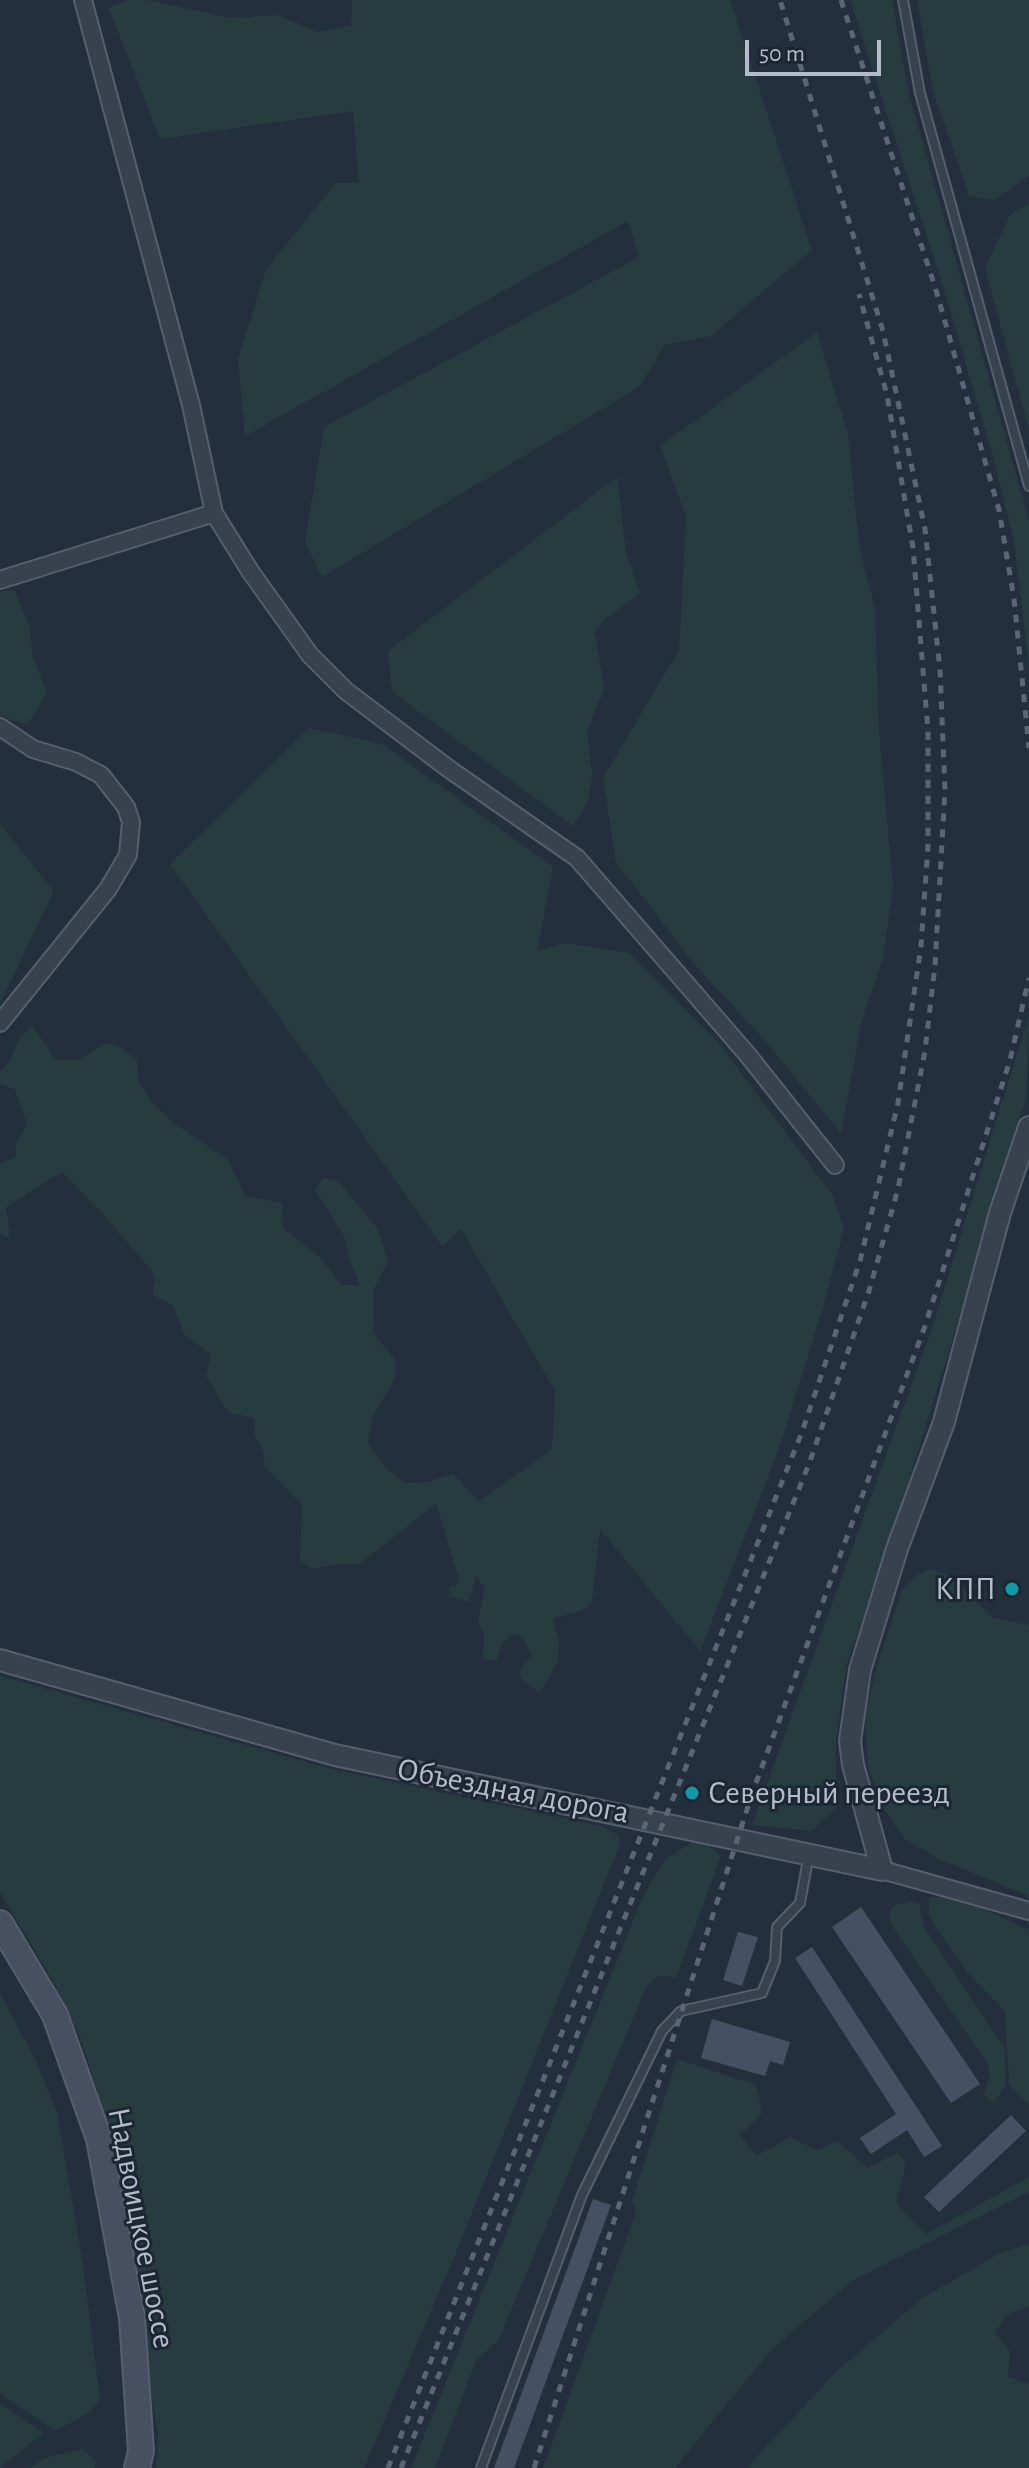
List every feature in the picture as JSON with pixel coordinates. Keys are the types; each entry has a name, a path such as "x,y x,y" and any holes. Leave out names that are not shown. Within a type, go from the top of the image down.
{"main road":[{"name":"Надвоицкое шоссе","path":"0,1923 55,2015 99,2139 132,2318 141,2451 137,2468"}],"street":[{"path":"83,0 191,405 214,513 250,571 325,672 449,769 577,858 747,1054 835,1165"},
{"path":"0,580 214,513"},
{"path":"0,727 33,749 76,762 101,775 126,807 131,822 128,855 108,889 0,1023"},
{"path":"882,1870 853,1765 850,1741 860,1670 897,1549 944,1422 1000,1213 1029,1127"},
{"name":"Объездная дорога","path":"0,1660 335,1755 882,1870 1029,1911"}],"lane":[{"path":"903,0 920,93 1029,486"},
{"path":"481,2468 582,2195 662,2031 681,2011 762,1993 775,1961 777,1927 800,1903 809,1854"}],"green space":[{"path":"128,0 146,0 232,18 278,15 317,32 351,25 352,0 730,0 812,250 711,336 665,345 639,387 322,577 305,542 324,427 639,257 628,221 245,436 238,359 266,269 336,183 359,183 353,111 160,139 109,8"},
{"path":"850,0 892,0 909,94 1029,521 1029,667 1014,541 994,460 943,286"},
{"path":"917,0 1029,0 1029,175 995,200 969,196 933,91"},
{"path":"1029,204 1029,430 985,268 1011,213"},
{"path":"817,332 848,434 860,552 875,608 879,731 893,888 883,958 862,1020 841,1133 760,1035 694,964 616,862 603,778 679,650 686,516 660,446"},
{"path":"617,477 626,552 640,594 606,618 595,632 604,689 587,731 592,775 588,802 573,826 392,692 388,651"},
{"path":"0,591 15,591 30,627 32,655 47,692 28,725 0,716"},
{"path":"309,728 382,744 553,867 537,951 565,943 629,953 718,1042 833,1196 844,1228 823,1308 778,1452 700,1651 600,1529 592,1601 586,1609 553,1619 559,1643 558,1661 540,1693 521,1680 520,1668 532,1656 522,1637 511,1634 501,1646 498,1660 483,1659 484,1634 478,1623 485,1588 476,1576 469,1602 449,1596 449,1587 456,1586 458,1576 436,1504 358,1565 343,1563 313,1569 300,1561 302,1505 265,1467 262,1446 255,1436 255,1419 228,1412 206,1375 211,1354 185,1336 173,1306 153,1295 155,1275 104,1215 62,1172 6,1207 10,1239 0,1233 0,1164 15,1157 17,1143 27,1124 15,1089 0,1084 0,1071 9,1062 18,1040 32,1025 56,1060 80,1060 104,1043 118,1046 137,1060 139,1082 155,1106 175,1124 228,1160 246,1196 282,1203 283,1228 320,1257 341,1285 360,1285 344,1236 315,1190 323,1178 337,1180 378,1229 388,1262 373,1290 374,1333 395,1360 395,1379 374,1414 367,1443 385,1467 405,1483 427,1482 453,1474 478,1501 552,1450 555,1391 461,1229 442,1246 170,864"},
{"path":"0,824 54,891 0,1004"},
{"path":"1029,1015 1026,1099 900,1510 846,1667 836,1740 836,1809 811,1831 752,1825 932,1328"},
{"path":"929,1569 949,1575 993,1618 1029,1625 1029,1896 941,1860 905,1839 882,1806 868,1768 865,1714 877,1665 902,1590 915,1576"},
{"path":"0,1676 331,1769 601,1826 619,1836 620,1844 450,2267 364,2468 156,2468 158,2435 115,2166 100,2099 79,2034 50,1976 0,1892"},
{"path":"694,1840 705,1842 721,1856 676,1978 660,1975 647,1985 499,2339 476,2361 435,2468 411,2468 642,1899 664,1861"},
{"path":"929,1897 949,1898 975,1905 1029,1930 1029,2105 1009,2085 1005,2011 968,1973 939,1932 929,1915"},
{"path":"911,1901 919,1904 924,1928 1004,2047 1006,2085 993,2103 984,2095 990,2075 988,2064 892,1926 889,1914 893,1906"},
{"path":"0,1993 35,2059 57,2112 83,2265 100,2399 90,2412 55,2431 0,2394"},
{"path":"677,2059 756,2085 762,2113 740,2135 756,2156 791,2137 816,2151 837,2141 868,2168 897,2153 906,2163 896,2203 926,2234 1029,2177 1029,2192 852,2281 771,2350 675,2468 543,2468 636,2212 632,2201"},
{"path":"1029,2244 1029,2306 1006,2315 995,2333 1010,2351 1008,2377 1029,2384 1029,2468 746,2468 837,2371 921,2299 998,2254"},
{"path":"0,2403 43,2433 0,2468"},
{"path":"82,2449 96,2460 95,2468 28,2468 45,2458"}],"building":[{"path":"861,1907 980,2084 951,2103 832,1927"},
{"path":"738,1932 758,1937 742,1986 723,1980"},
{"path":"812,1947 942,2146 924,2157 907,2130 871,2154 860,2138 896,2114 795,1958"},
{"path":"712,2019 790,2042 783,2065 770,2061 765,2076 701,2058"},
{"path":"1011,2115 1026,2131 939,2212 924,2197"},
{"path":"593,2199 611,2205 514,2468 494,2468"}],"railway":[{"path":"401,2468 809,1464 869,1291 898,1189 925,1051 935,965 945,790 940,670 925,529 883,331 780,0"},
{"path":"841,0 935,287 999,510 1014,599 1029,748"},
{"path":"388,2468 802,1432 860,1261 898,1103 921,946 928,846 928,731 913,548 887,395 859,294"},
{"path":"534,2468 753,1791 925,1326 1010,1060 1029,978"}],"place":[{"name":"КПП","path":"1012,1589"},
{"name":"Северный переезд","path":"692,1793"}]}
